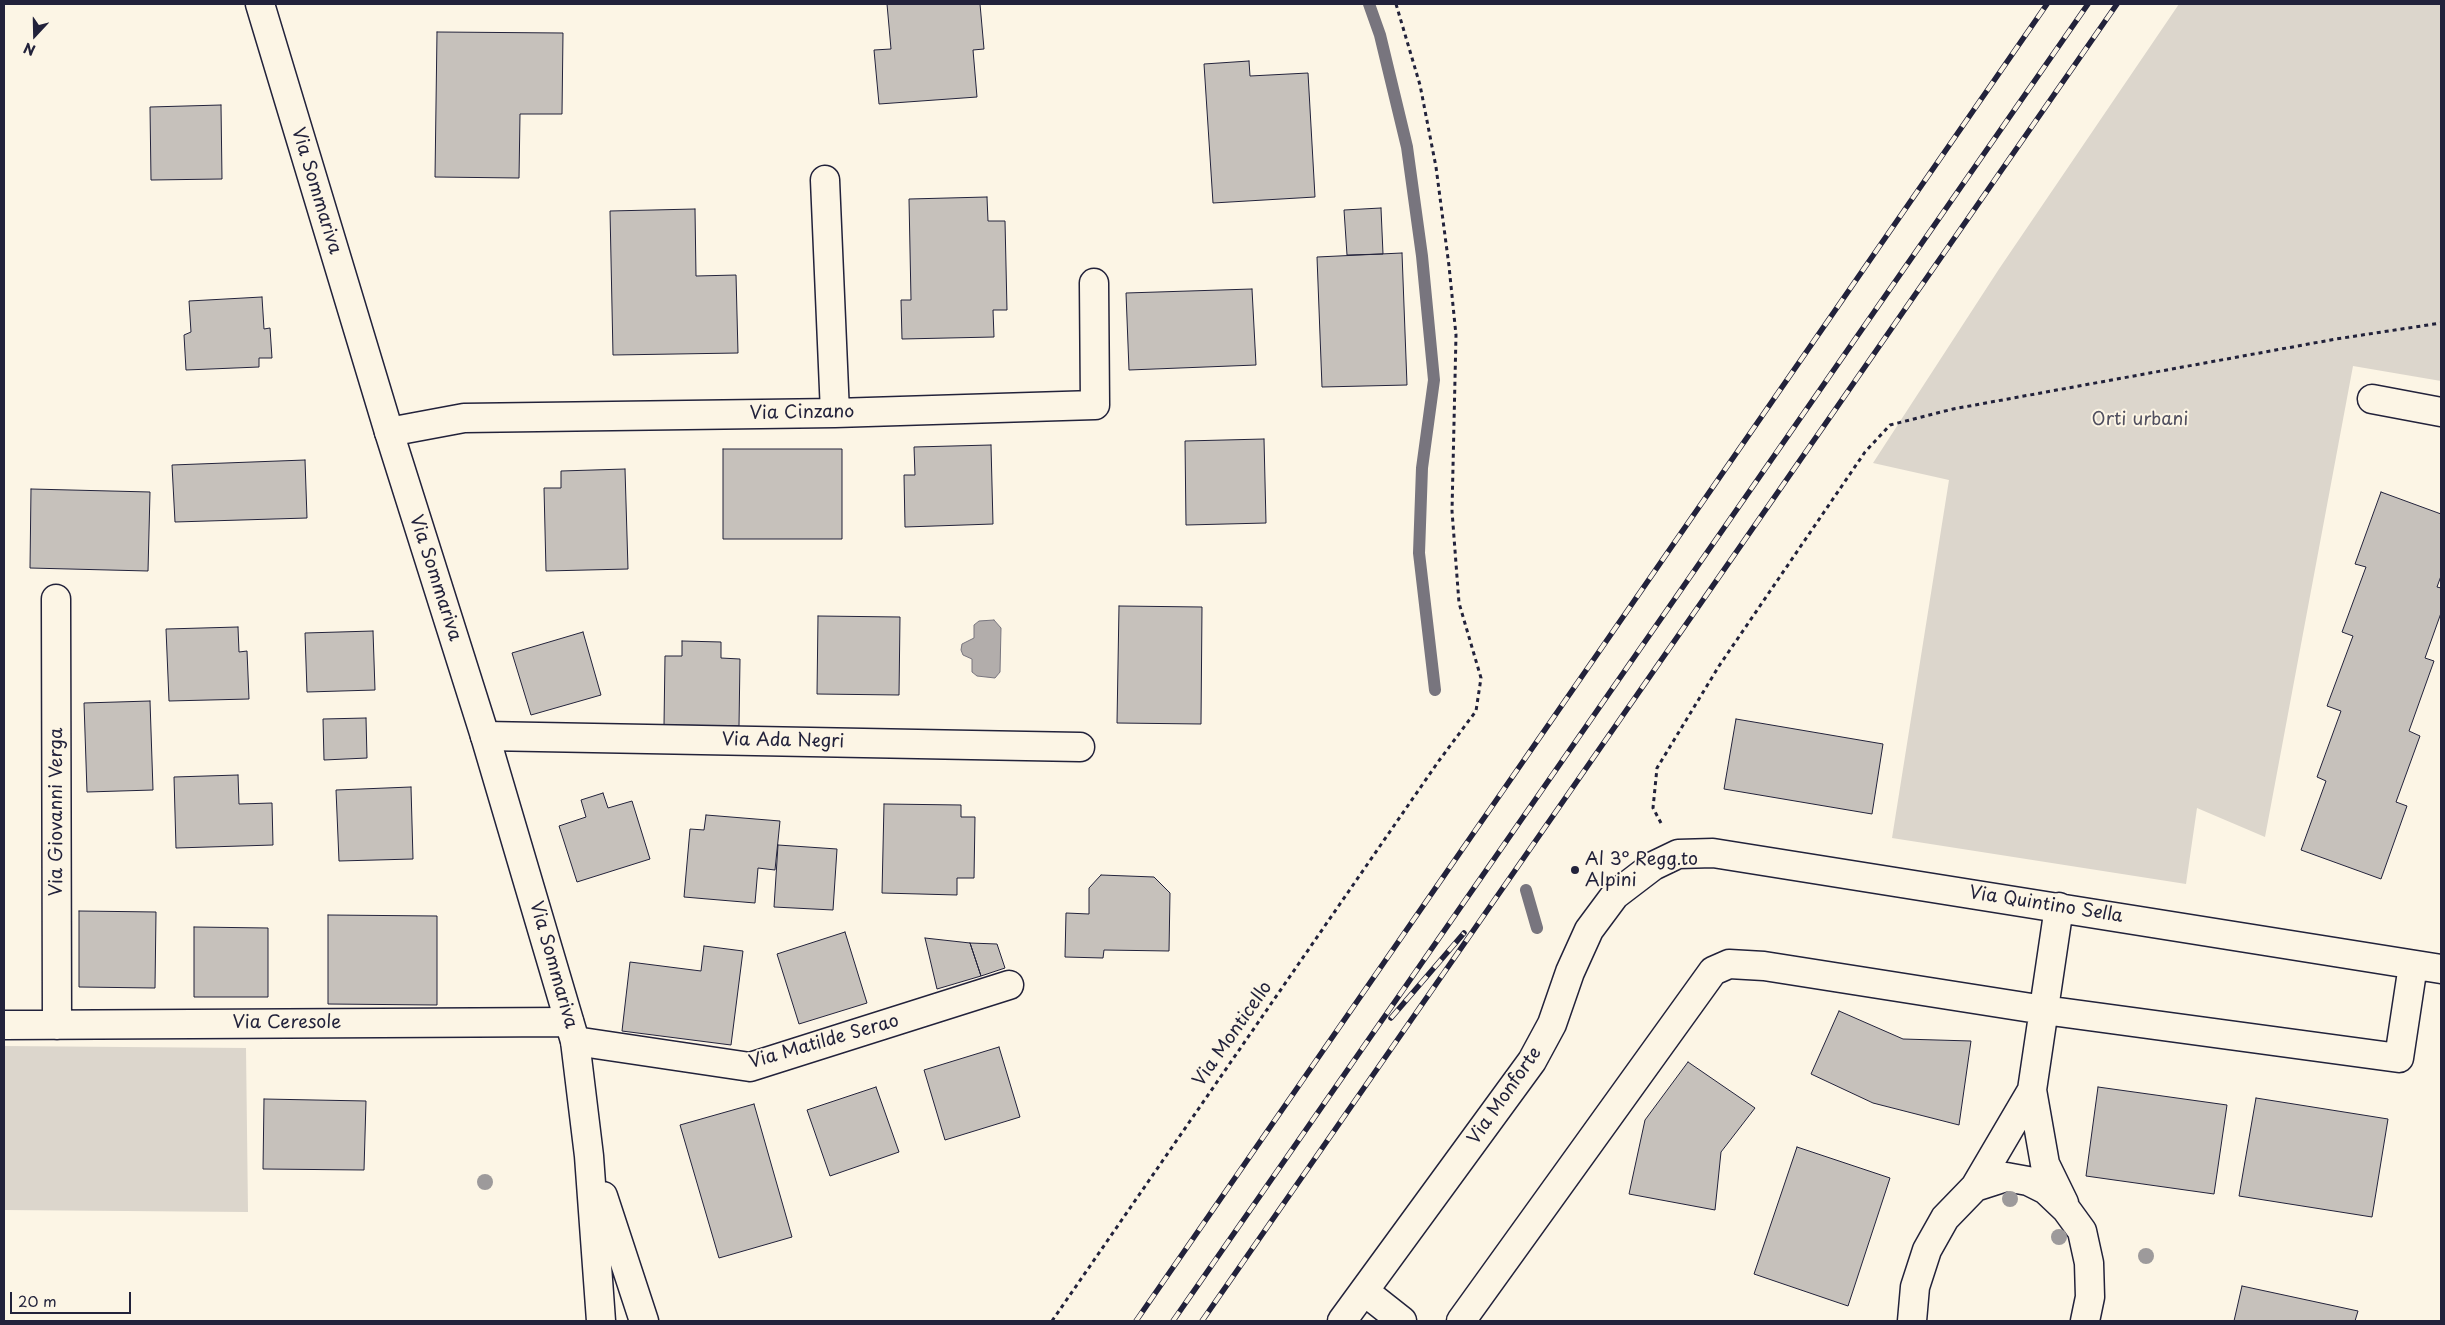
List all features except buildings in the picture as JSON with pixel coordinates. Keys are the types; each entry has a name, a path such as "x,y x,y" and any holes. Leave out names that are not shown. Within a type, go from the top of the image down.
{"street":[{"name":"Via Sommariva","path":"260,4 389,432 485,736 572,1031 590,1156 601,1321"},
{"path":"826,180 835,413"},
{"name":"Via Cinzano","path":"389,432 464,418 835,413 1095,405 1094,283"},
{"path":"2372,399 2441,412"},
{"name":"Via Giovanni Verga","path":"56,599 57,1025"},
{"name":"Via Ada Negri","path":"485,736 1080,747"},
{"name":"Via Quintino Sella","path":"1653,866 1678,854 1713,853 2441,969"},
{"name":"Via Monforte","path":"1342,1321 1532,1061 1552,1024 1570,972 1589,930 1616,895 1653,866"},
{"path":"2059,907 2032,1090 2045,1164 2066,1209"},
{"path":"1461,1321 1713,971 1729,964 1764,966 2044,1010 2399,1058 2413,965"},
{"name":"Via Matilde Serao","path":"572,1031 750,1067 1009,984"},
{"name":"Via Ceresole","path":"4,1025 572,1031"},
{"path":"1912,1321 1915,1287 1927,1250 1945,1218 1975,1187 2032,1090"},
{"name":"Via Sommariva","path":"590,1156 644,1321"},
{"path":"1975,1187 2006,1177 2028,1182 2046,1190 2066,1209 2082,1231 2089,1263 2090,1297 2085,1321"},
{"path":"1364,1291 1402,1321"}],"path":[{"name":"Via Monticello","path":"1052,1321 1438,762 1476,711 1481,678 1460,603 1452,510 1456,335 1449,266 1436,167 1420,85 1396,4"},
{"path":"1678,854 1653,808 1657,768 1718,666 1866,452 1890,425 1953,409 2336,339 2441,323"}],"green space":[{"name":"Orti urbani","path":"2179,4 2441,4 2441,381 2353,366 2265,837 2197,808 2186,884 1892,838 1949,480 1873,463 1999,269"},
{"path":"4,1046 246,1048 248,1212 4,1210"}],"shaded area":[{"path":"994,620 1001,628 1000,672 995,678 977,676 972,672 972,659 963,655 961,650 962,644 974,638 974,625 979,621"}],"waterway":[{"path":"1369,4 1380,35 1407,147 1422,256 1434,380 1422,468 1419,553 1435,690"},
{"path":"1526,890 1537,928"}],"railway":[{"path":"1136,1321 2047,4"},
{"path":"1173,1321 2088,4"},
{"path":"1202,1321 2117,4"},
{"path":"1391,1018 1464,933"}],"place":[{"name":"Al 3° Regg.to Alpini","path":"1575,870"}]}
